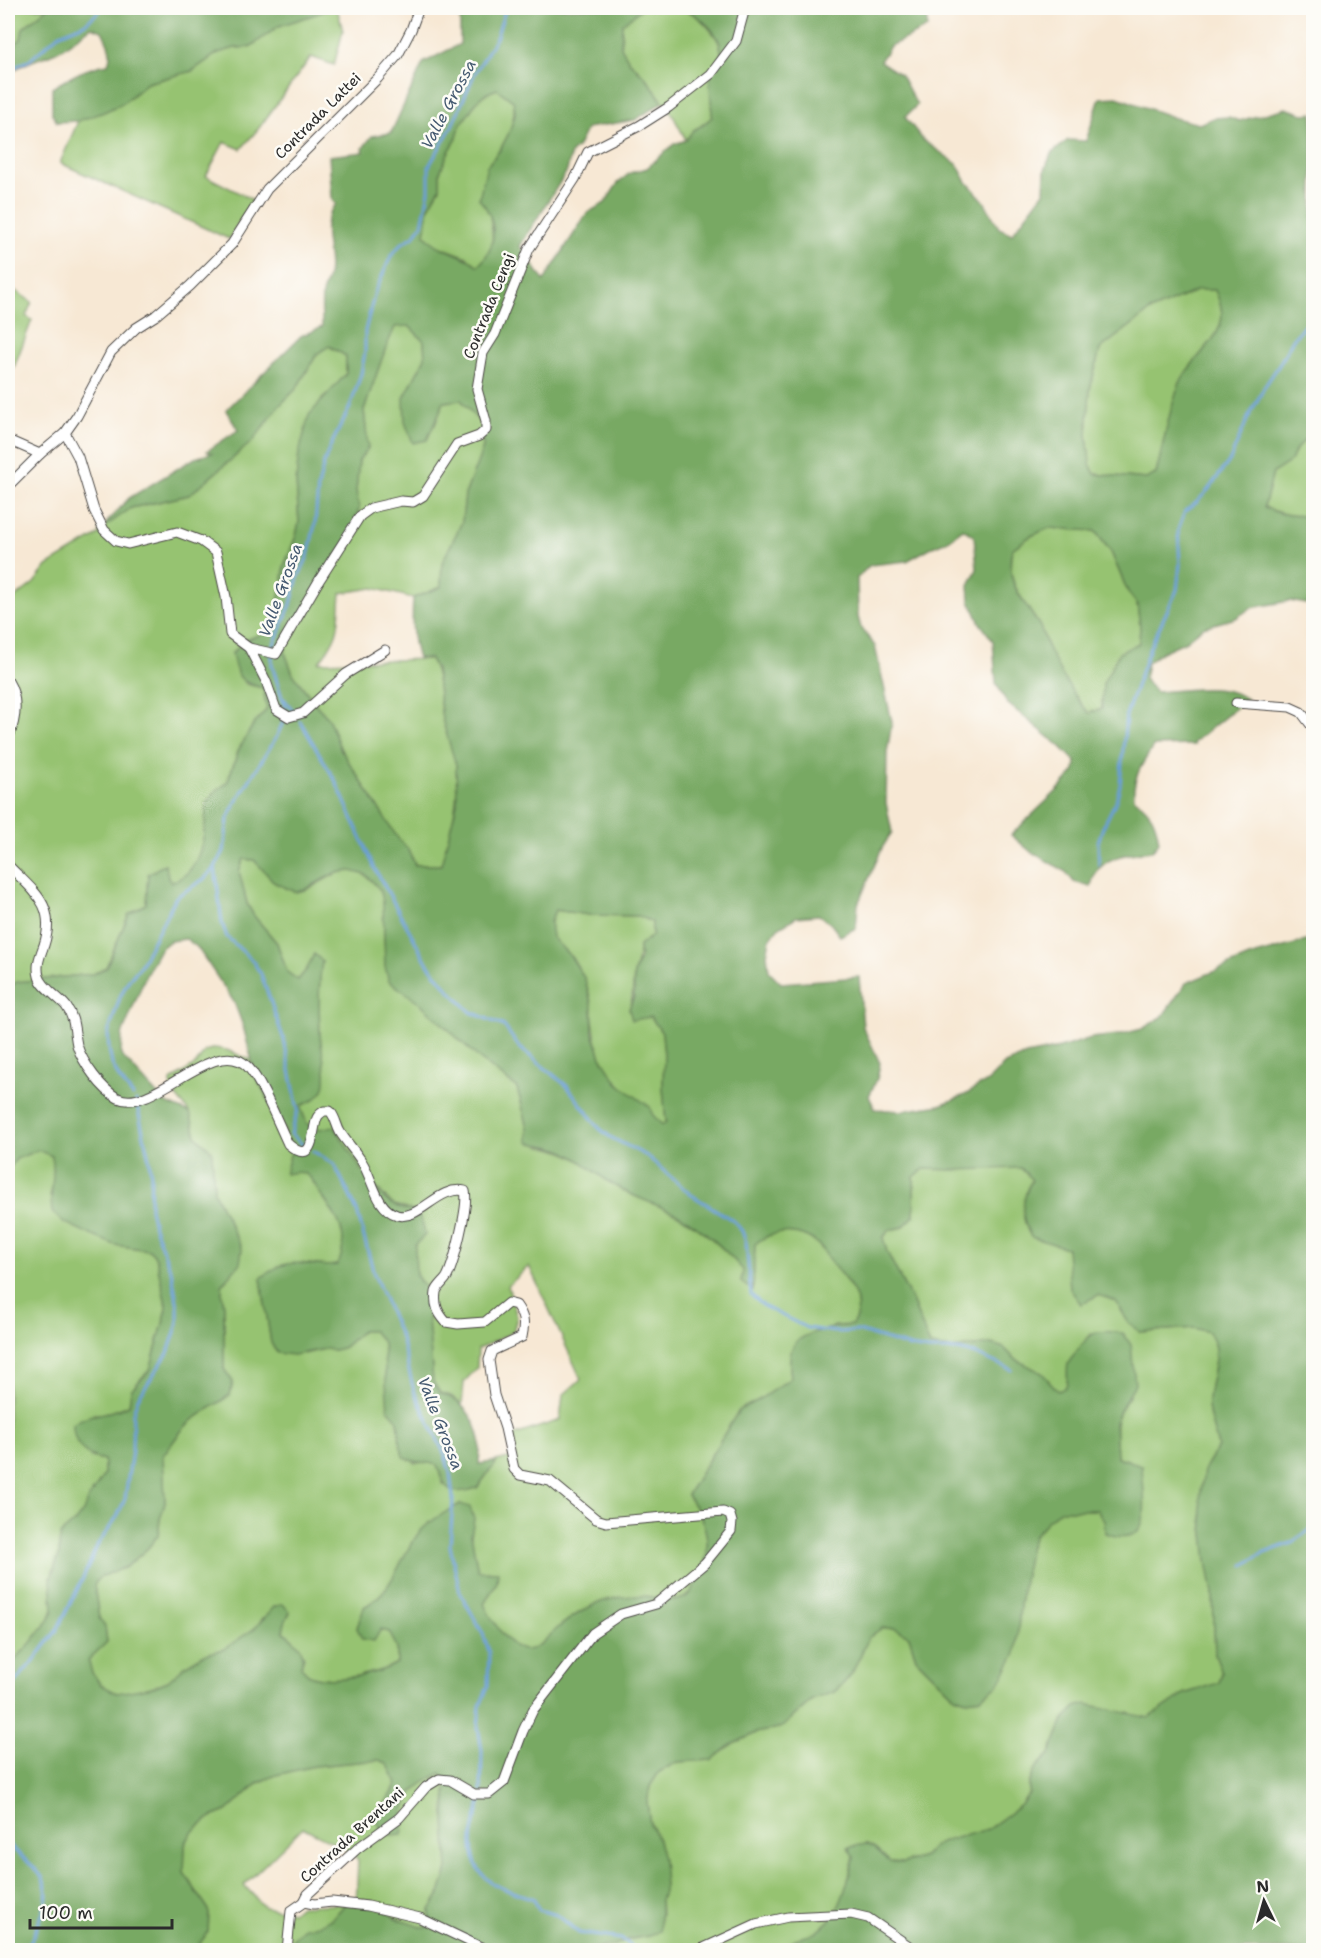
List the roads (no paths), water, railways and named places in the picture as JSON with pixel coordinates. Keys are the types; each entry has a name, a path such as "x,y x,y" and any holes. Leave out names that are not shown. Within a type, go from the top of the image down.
{"street":[{"name":"Contrada Lattei","path":"8,486 65,433 77,416 111,352 136,328 190,286 232,244 267,189 398,55 419,8"},
{"name":"Contrada Cengi","path":"249,648 276,654 360,516 371,508 401,501 413,502 423,496 457,444 479,436 486,430 477,389 483,353 495,334 528,249 575,179 588,152 639,126 669,107 711,74 736,41 745,8"},
{"path":"65,433 78,457 94,510 104,530 116,541 128,544 177,532 201,541 216,552 226,597 230,634 249,648 266,681 276,709 289,717 303,713 346,674 385,651"},
{"path":"8,440 40,454"},
{"path":"8,681 16,705 8,739"},
{"path":"1236,703 1290,707 1301,712 1314,729"},
{"name":"Contrada Brentani","path":"8,865 36,894 48,914 48,931 37,967 40,980 66,1007 75,1023 77,1045 85,1064 101,1084 118,1098 129,1101 149,1095 198,1068 222,1059 234,1058 247,1065 288,1144 296,1150 308,1149 314,1140 317,1117 324,1111 330,1112 335,1117 338,1129 345,1141 362,1162 383,1206 392,1213 402,1216 410,1214 445,1192 456,1189 465,1191 465,1209 452,1262 446,1277 436,1290 437,1311 446,1322 458,1324 486,1322 508,1304 516,1305 523,1315 525,1325 522,1337 492,1351 489,1360 494,1395 505,1428 514,1469 520,1475 550,1481 596,1519 606,1522 723,1512 730,1515 731,1531 705,1563 656,1604 621,1614 593,1633 533,1710 504,1782 499,1787 489,1794 474,1794 450,1780 439,1779 426,1787 399,1818 358,1848 316,1886 304,1902 368,1906 420,1918 487,1950"},
{"path":"287,1950 291,1911 304,1902"},
{"path":"699,1950 756,1924 788,1917 852,1914 868,1918 915,1950"}],"waterway":[{"path":"8,70 30,60 58,35 86,23 103,8"},
{"name":"Valle Grossa","path":"303,1145 291,1134 298,1110 284,1040 261,974 252,960 227,937 222,923 215,867 224,851 228,819 284,720 285,708 272,665 272,649 308,556 315,524 318,487 324,463 350,407 361,374 365,352 365,331 375,292 391,256 401,244 414,236 422,225 429,191 429,166 451,128 475,73 496,38 506,8"},
{"path":"1099,865 1098,842 1116,801 1120,785 1126,715 1150,647 1177,590 1180,564 1178,530 1185,511 1208,490 1230,460 1265,386 1293,339 1314,314"},
{"path":"284,699 295,713"},
{"path":"300,721 335,780 375,869 428,964 471,1012 504,1026 519,1047 567,1086 599,1128 610,1137 647,1156 690,1194 734,1221 742,1231 746,1242 751,1295 765,1307 807,1328 836,1332 858,1331 910,1347 928,1350 958,1350 978,1355 1012,1370"},
{"path":"133,1096 119,1078 112,1064 109,1049 108,1034 120,997 128,981 139,968 176,897 204,879 215,868"},
{"path":"8,1690 57,1630 98,1544 117,1517 125,1499 132,1450 133,1413 138,1398 168,1353 178,1323 178,1307 172,1274 154,1227 150,1208 149,1159 136,1101"},
{"name":"Valle Grossa","path":"313,1151 334,1164 357,1211 374,1274 401,1338 414,1391 445,1455 450,1473 453,1498 450,1546 460,1592 483,1634 489,1651 488,1686 480,1706 478,1727 482,1751 481,1791"},
{"path":"1244,1565 1262,1554 1291,1543 1314,1527"},
{"name":"Valle Grossa","path":"481,1798 472,1844 474,1858 484,1877 501,1888 534,1899 539,1910 557,1915 579,1933 621,1939 631,1945"},
{"path":"8,1843 38,1872 47,1891 44,1911 28,1950"}]}
